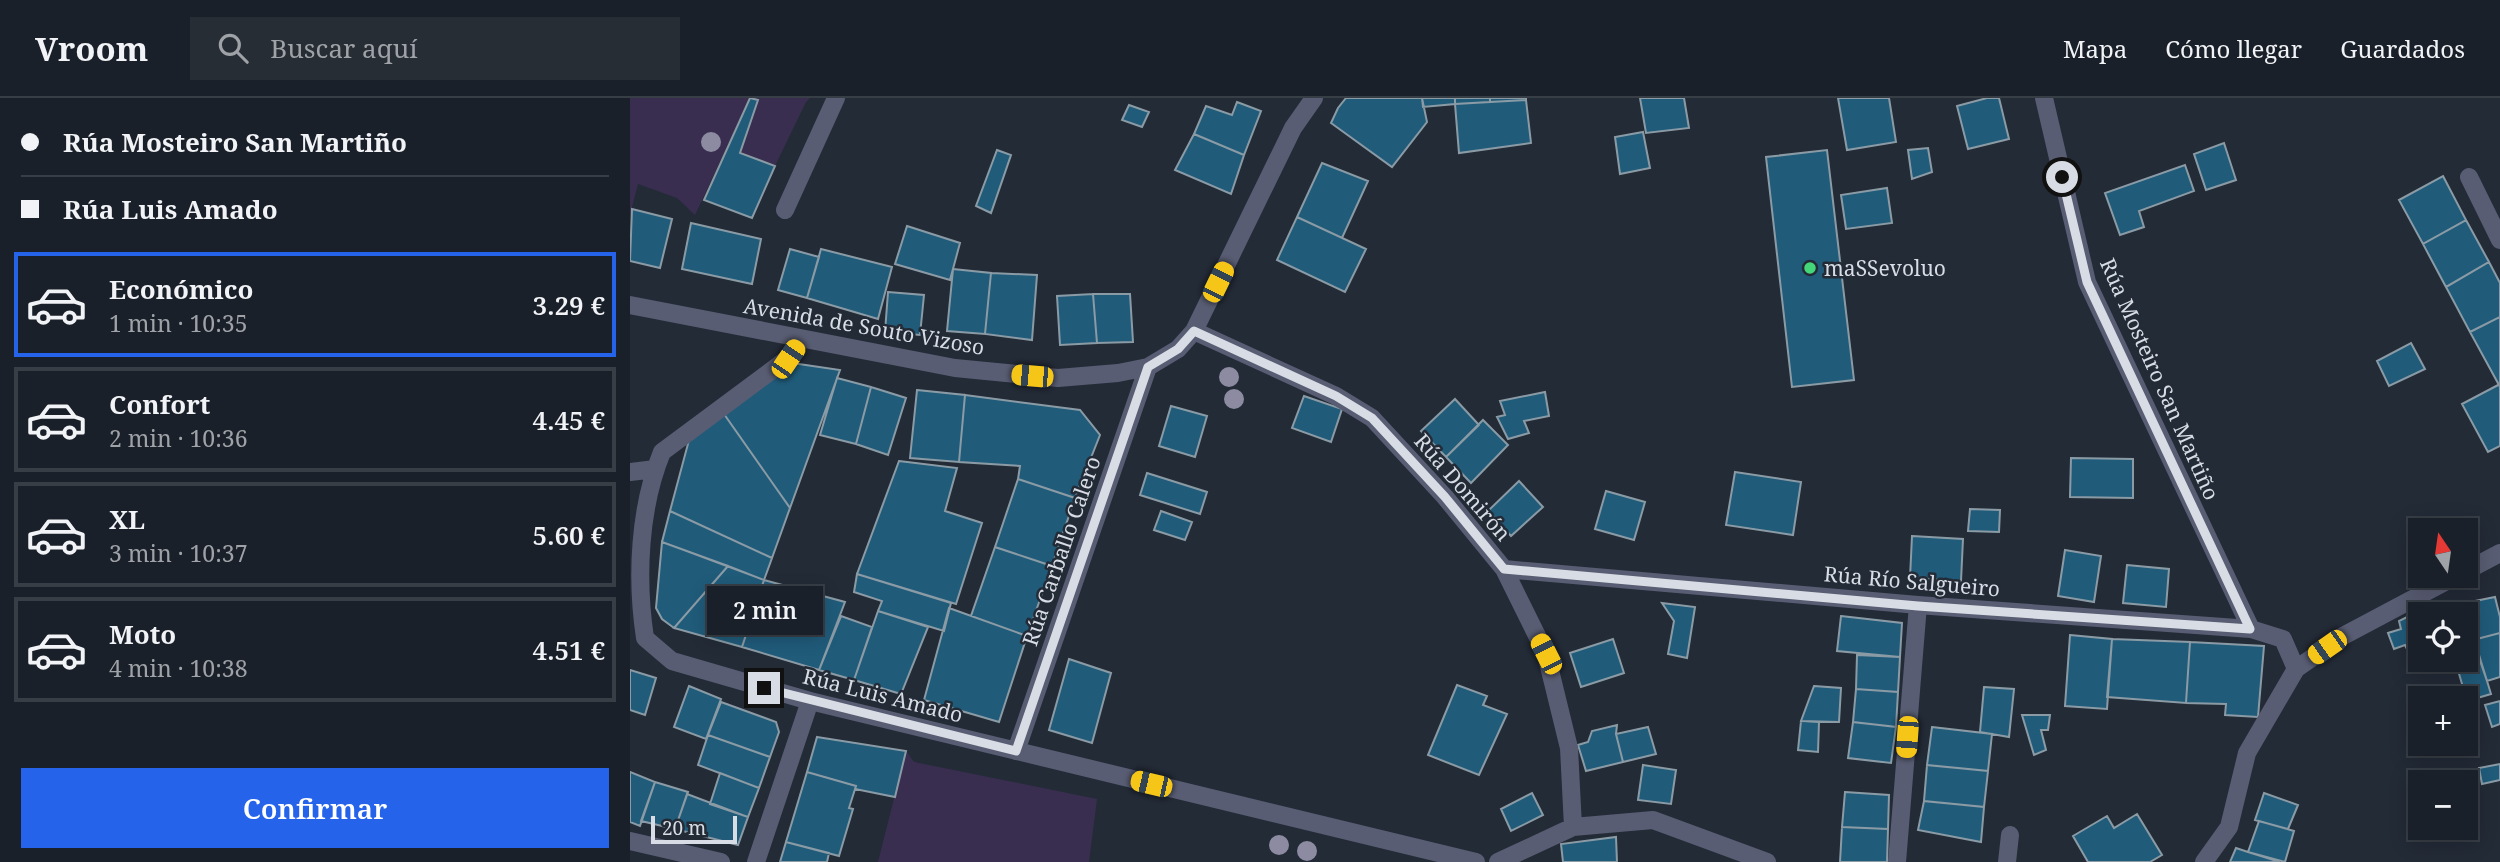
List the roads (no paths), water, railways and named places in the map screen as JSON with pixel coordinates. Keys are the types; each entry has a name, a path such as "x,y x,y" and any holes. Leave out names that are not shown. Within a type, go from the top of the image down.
{"street":[{"path":"785,210 836,98"},
{"name":"Avenida de Souto Vizoso","path":"630,305 955,368 1058,378 1118,373 1148,367 1178,349 1194,331 1293,128 1314,98"},
{"name":"Rúa Mosteiro San Martiño","path":"2043,98 2087,282 2250,629"},
{"path":"2469,177 2500,240"},
{"name":"Rúa Domirón","path":"1194,331 1336,396 1372,418 1445,497 1504,569 1546,654 1569,748 1573,827"},
{"name":"Rúa Luis Amado","path":"800,340 788,359 662,452 655,469 641,548 640,604 645,638 672,661 810,701 1476,862"},
{"name":"Rúa Carballo Calero","path":"1016,751 1148,367"},
{"path":"630,472 655,469"},
{"path":"2478,564 2500,552"},
{"name":"Rúa Río Salgueiro","path":"1504,569 1918,606 2250,629 2283,639 2297,669"},
{"path":"2204,862 2229,827 2247,752 2297,669 2343,636 2433,588"},
{"path":"1898,862 1918,606"},
{"path":"756,862 810,701"},
{"path":"1498,862 1573,827 1653,820 1768,862"},
{"path":"2007,862 2010,835"},
{"path":"630,841 721,862"}],"place":[{"name":"maSSevoluo","path":"1810,268"}]}
